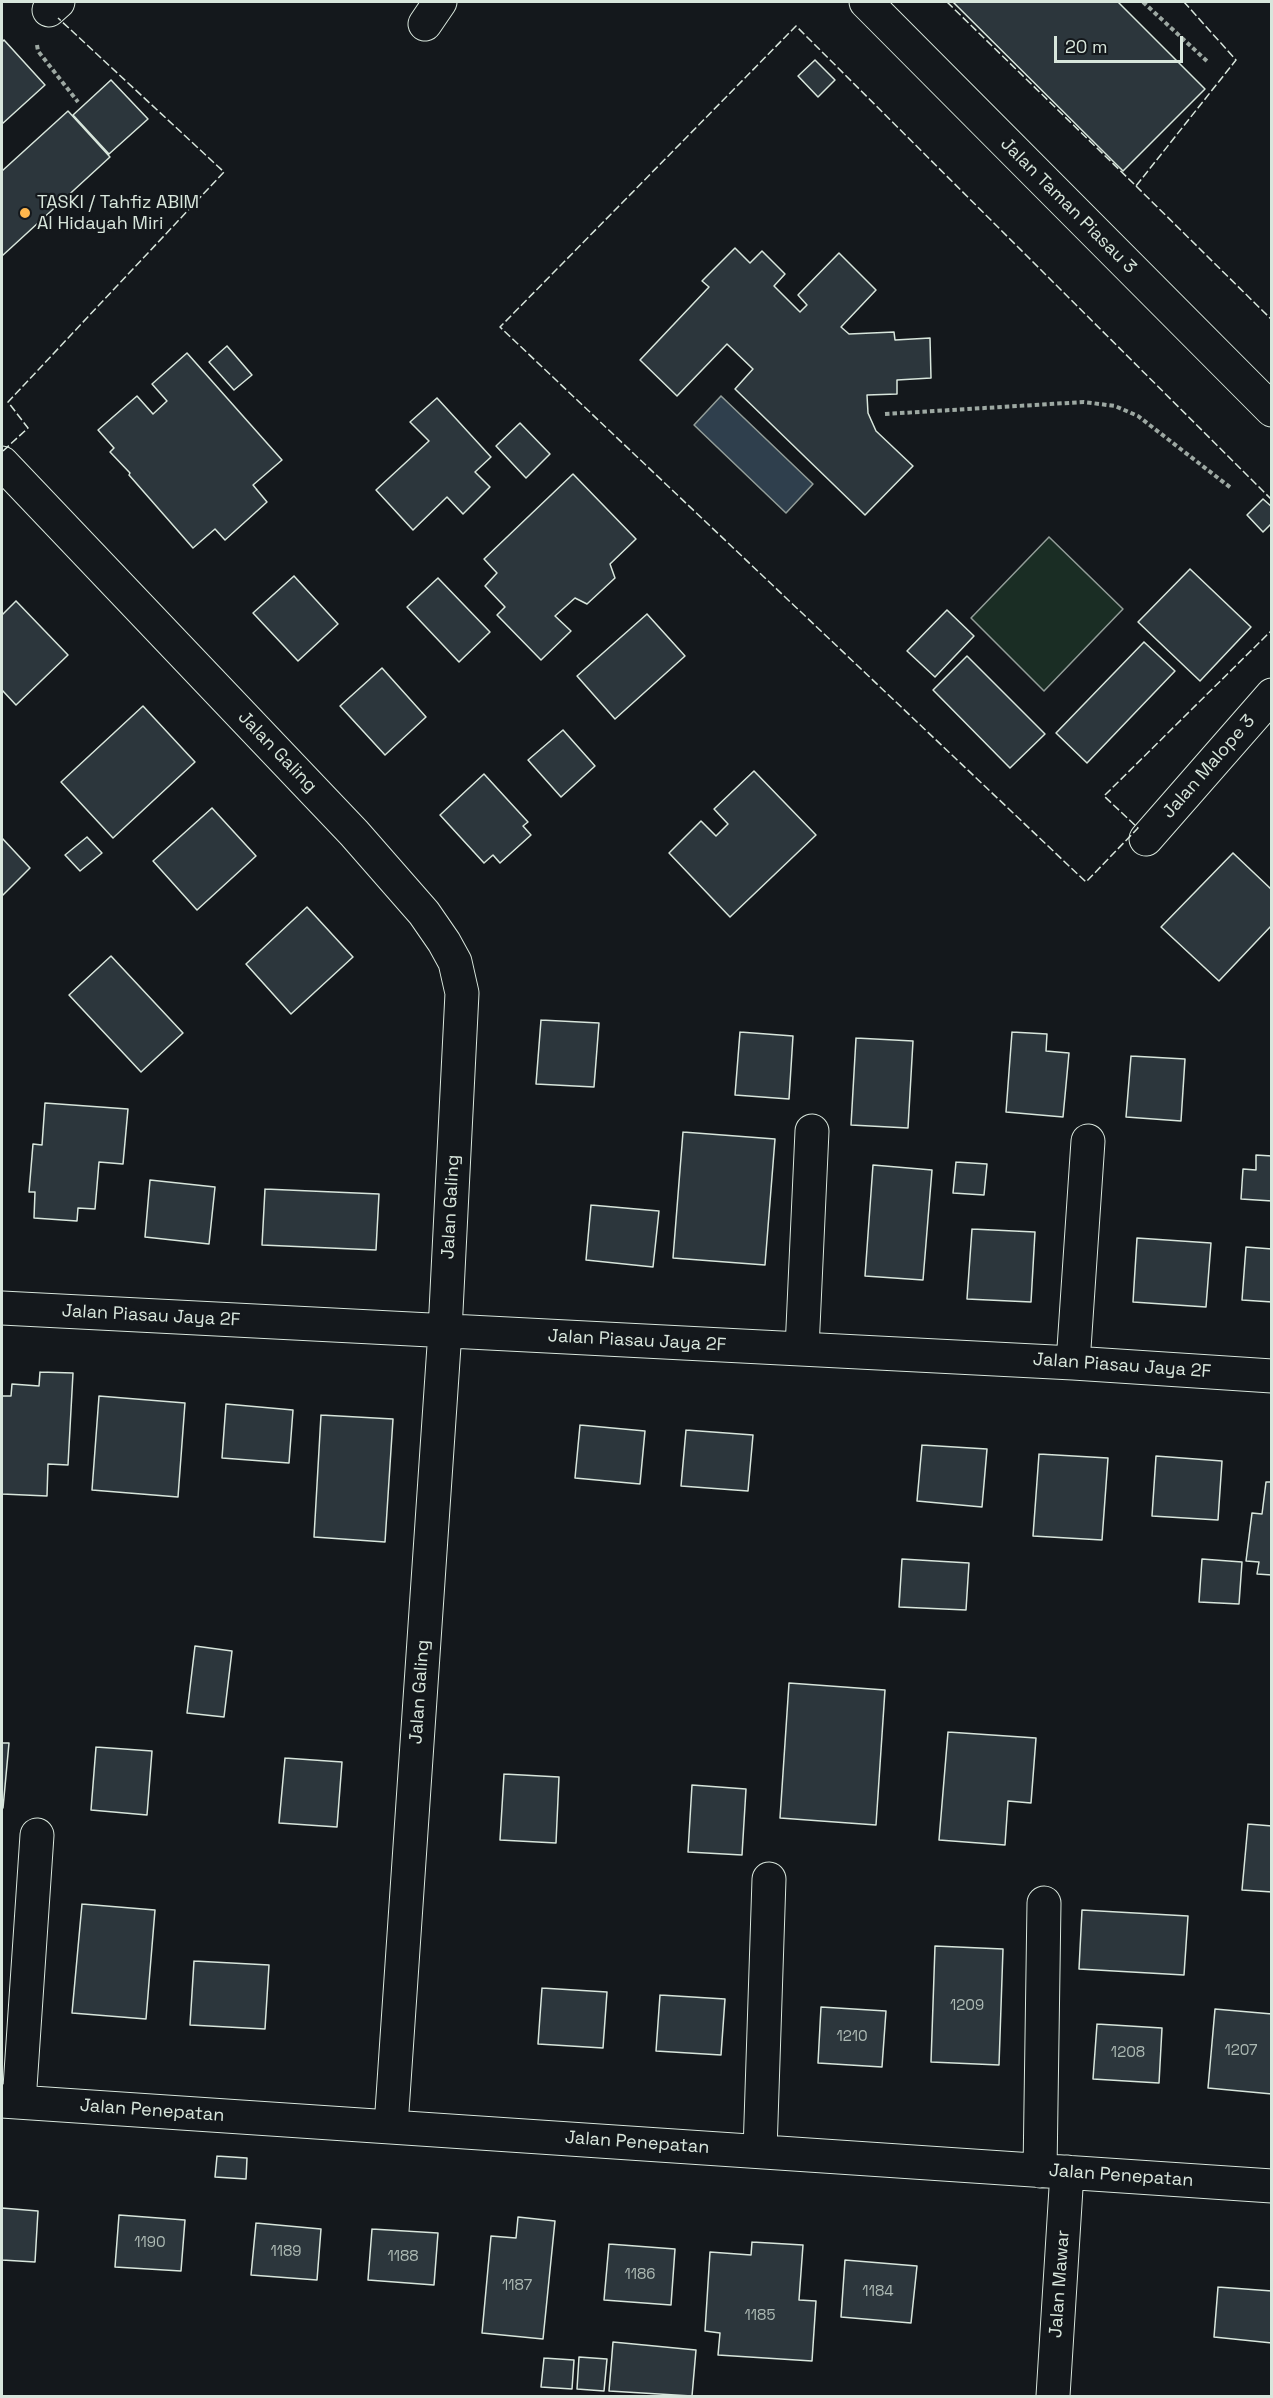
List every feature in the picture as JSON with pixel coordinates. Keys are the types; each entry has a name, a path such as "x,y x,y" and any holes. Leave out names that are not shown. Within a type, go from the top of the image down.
{"street":[{"name":"Jalan Taman Piasau 3","path":"866,2 1272,410"},
{"name":"Jalan Galing","path":"2,463 354,833 424,913 455,962 462,993 444,1331 391,2126"},
{"name":"Jalan Malope 3","path":"1146,838 1272,695"},
{"path":"802,1349 812,1131"},
{"path":"1073,1363 1088,1141"},
{"name":"Jalan Piasau Jaya 2F","path":"2,1308 1073,1363 1272,1376"},
{"path":"10,2102 37,1835"},
{"path":"760,2151 769,1879"},
{"name":"Jalan Mawar","path":"1044,1903 1053,2171 1053,2397"},
{"name":"Jalan Penepatan","path":"10,2102 1272,2186"}],"path":[{"path":"1143,2 1209,63"},
{"path":"54,6 35,31 38,51 78,102"},
{"path":"885,414 1084,402 1115,405 1138,416 1231,488"}],"green space":[{"path":"1049,537 1123,609 1044,691 971,618"}],"water":[{"path":"721,396 813,484 786,513 694,425"}],"building":[{"path":"953,2 1118,2 1205,89 1123,171"},
{"path":"4,40 45,85 2,124 2,42"},
{"path":"815,60 835,80 818,97 798,76"},
{"path":"111,80 148,119 109,154 73,115"},
{"name":"TASKI / Tahfiz ABIM Al Hidayah Miri","path":"68,111 110,157 2,256 2,171"},
{"path":"735,248 750,263 762,251 785,274 774,286 800,312 807,305 798,295 839,253 876,290 841,327 849,334 894,332 895,340 930,338 931,378 897,380 897,394 867,395 868,413 876,431 913,466 865,515 735,389 753,369 727,344 677,396 640,360 709,287 702,281"},
{"path":"227,346 252,375 234,390 209,362"},
{"path":"187,353 282,460 253,485 267,502 225,540 215,529 193,548 110,452 114,448 98,430 137,396 153,414 167,401 152,384"},
{"path":"437,398 491,457 475,472 490,487 463,514 447,497 413,530 376,490 429,441 410,422"},
{"path":"520,423 550,454 526,478 496,446"},
{"path":"573,474 636,539 610,564 615,578 587,604 575,598 555,616 571,631 541,660 497,615 505,607 485,586 497,573 484,559"},
{"path":"1263,499 1272,507 1272,523 1263,532 1247,515"},
{"path":"1190,569 1251,627 1200,681 1138,622"},
{"path":"294,576 338,624 298,661 253,613"},
{"path":"438,578 490,632 459,662 407,607"},
{"path":"16,601 68,655 16,705 2,690 2,615"},
{"path":"947,610 974,636 935,677 907,651"},
{"path":"647,614 685,656 615,719 577,676"},
{"path":"1144,642 1175,671 1087,763 1056,733"},
{"path":"967,656 1045,734 1010,768 933,690"},
{"path":"382,668 426,717 385,755 340,706"},
{"path":"143,706 195,762 113,838 61,782"},
{"path":"563,730 595,766 561,797 528,760"},
{"path":"754,771 816,835 730,917 669,853 701,821 716,836 728,824 714,809"},
{"path":"484,774 528,822 523,826 531,835 500,863 493,855 484,863 440,815"},
{"path":"212,808 256,856 197,910 153,861"},
{"path":"87,837 102,853 80,871 65,855"},
{"path":"2,838 30,868 2,896"},
{"path":"1233,853 1272,890 1272,925 1219,981 1161,927"},
{"path":"307,907 353,957 291,1014 246,964"},
{"path":"111,956 183,1033 141,1072 69,995"},
{"path":"541,1020 599,1023 594,1087 536,1084"},
{"path":"740,1032 793,1036 789,1099 735,1095"},
{"path":"1012,1032 1047,1034 1046,1051 1069,1053 1063,1117 1006,1112"},
{"path":"856,1038 913,1041 908,1128 851,1125"},
{"path":"1131,1056 1185,1059 1181,1121 1126,1117"},
{"path":"45,1103 128,1109 123,1164 99,1162 95,1209 78,1208 77,1221 34,1218 35,1192 29,1192 33,1144 42,1145"},
{"path":"683,1132 775,1139 765,1265 673,1258"},
{"path":"1256,1155 1272,1156 1272,1201 1241,1199 1243,1169 1256,1170"},
{"path":"956,1162 987,1164 984,1195 953,1193"},
{"path":"873,1165 932,1170 923,1280 865,1276"},
{"path":"150,1180 215,1187 209,1244 145,1237"},
{"path":"265,1189 379,1194 376,1250 262,1245"},
{"path":"591,1205 659,1211 653,1267 586,1260"},
{"path":"972,1229 1035,1232 1031,1302 967,1299"},
{"path":"1137,1238 1211,1243 1206,1307 1133,1302"},
{"path":"1246,1247 1272,1249 1272,1302 1242,1300"},
{"path":"40,1372 73,1373 68,1465 48,1464 47,1496 2,1494 2,1396 11,1396 12,1384 39,1386"},
{"path":"99,1396 185,1403 178,1497 92,1490"},
{"path":"226,1404 293,1410 289,1463 222,1458"},
{"path":"321,1415 393,1419 385,1542 314,1537"},
{"path":"580,1425 645,1431 640,1484 575,1478"},
{"path":"686,1430 753,1435 748,1491 681,1486"},
{"path":"922,1445 987,1449 982,1507 917,1501"},
{"path":"1039,1454 1108,1458 1102,1540 1033,1536"},
{"path":"1156,1456 1222,1461 1218,1520 1152,1516"},
{"path":"1266,1482 1272,1482 1272,1575 1257,1574 1259,1562 1246,1561 1252,1513 1262,1514"},
{"path":"902,1559 969,1563 966,1610 899,1607"},
{"path":"1202,1559 1242,1562 1239,1604 1199,1602"},
{"path":"195,1646 232,1651 224,1717 187,1713"},
{"path":"789,1683 885,1690 876,1825 780,1818"},
{"path":"948,1732 1036,1738 1031,1803 1008,1801 1005,1845 939,1840"},
{"path":"2,1743 9,1743 3,1808 2,1808"},
{"path":"96,1747 152,1751 147,1815 91,1810"},
{"path":"285,1758 342,1762 337,1827 279,1823"},
{"path":"504,1774 559,1777 556,1843 500,1840"},
{"path":"692,1785 746,1789 742,1855 688,1852"},
{"path":"1248,1824 1272,1826 1272,1892 1242,1890"},
{"path":"82,1904 155,1910 146,2019 72,2013"},
{"path":"1082,1910 1188,1916 1184,1975 1079,1969"},
{"path":"935,1946 1003,1949 999,2065 931,2062"},
{"path":"194,1961 269,1965 265,2029 190,2025"},
{"path":"542,1988 607,1992 603,2048 538,2044"},
{"path":"660,1995 725,1999 721,2055 656,2051"},
{"path":"821,2007 886,2011 882,2067 818,2063"},
{"path":"1215,2009 1272,2014 1272,2094 1208,2088"},
{"path":"1097,2024 1162,2028 1159,2083 1093,2079"},
{"path":"217,2156 247,2158 246,2179 215,2177"},
{"path":"2,2208 38,2211 35,2262 2,2260"},
{"path":"119,2215 185,2220 181,2271 115,2267"},
{"path":"518,2217 555,2221 543,2339 482,2333 491,2236 516,2238"},
{"path":"256,2223 321,2229 317,2280 251,2275"},
{"path":"372,2229 438,2233 434,2285 368,2280"},
{"path":"752,2242 803,2245 799,2300 816,2301 812,2361 718,2355 720,2333 705,2331 710,2252 751,2255"},
{"path":"609,2244 675,2249 671,2305 604,2300"},
{"path":"845,2260 917,2266 911,2323 841,2317"},
{"path":"1218,2287 1272,2291 1272,2343 1214,2337"},
{"path":"613,2342 696,2350 692,2396 609,2391"},
{"path":"579,2357 607,2359 604,2391 577,2389"},
{"path":"544,2358 574,2360 572,2389 541,2387"}],"fence":[{"path":"947,2 1136,186 1236,60 1184,2"},
{"path":"3,451 28,428 8,402 224,172 58,18"},
{"path":"1272,500 796,26 500,327 1086,882 1138,828 1104,796 1272,630"},
{"path":"1136,186 1272,320"}],"place":[{"name":"TASKI / Tahfiz ABIM Al Hidayah Miri","path":"25,213"}]}
